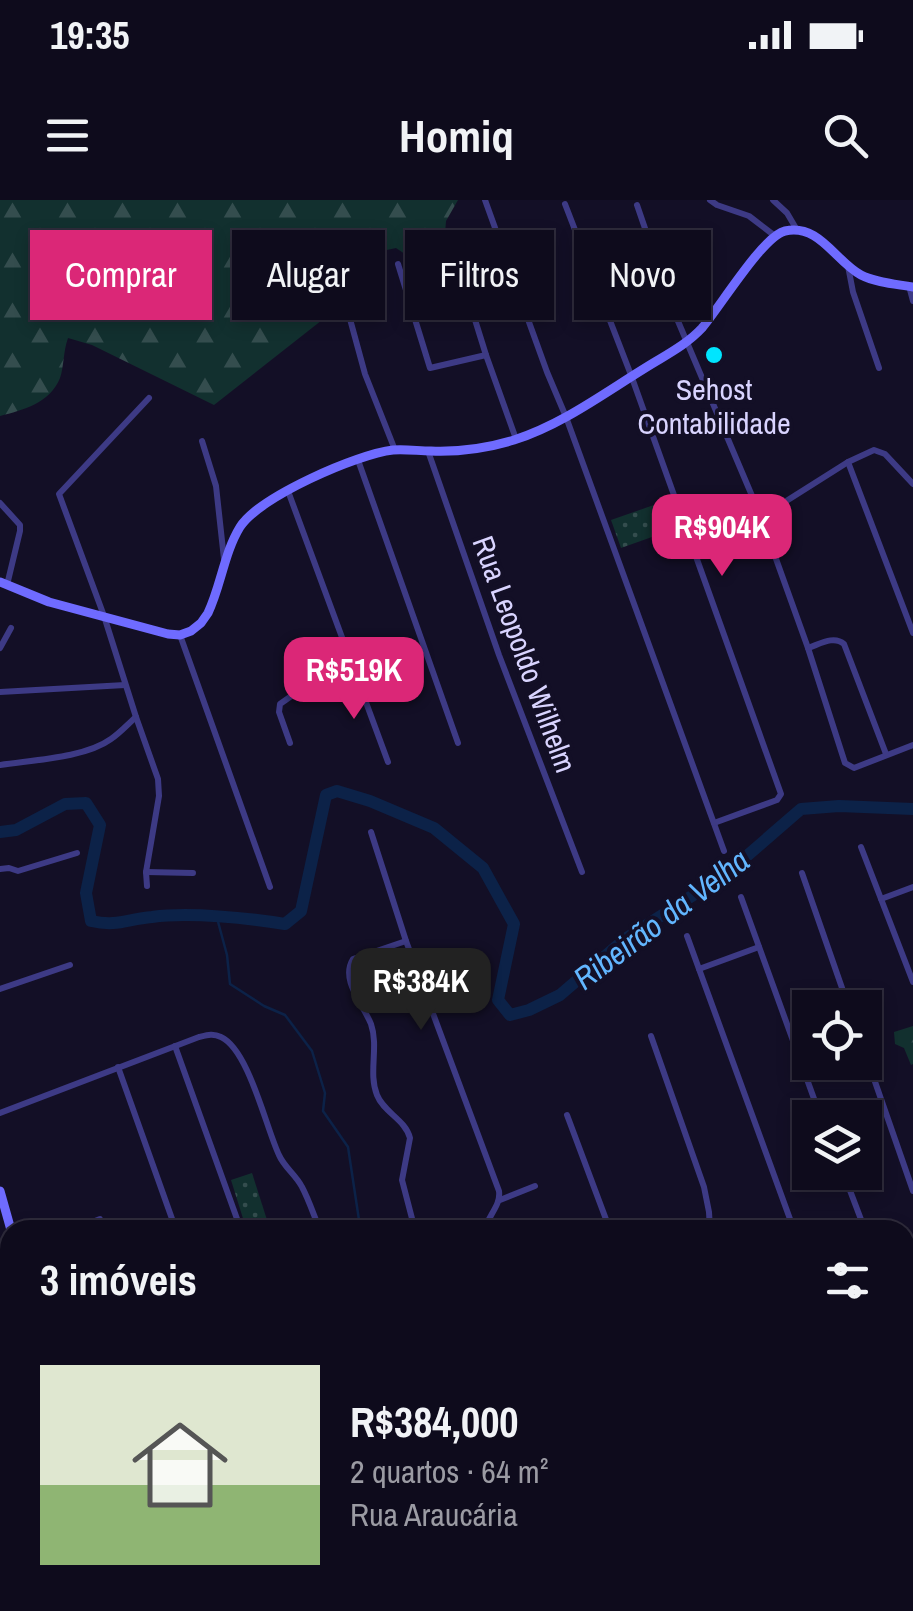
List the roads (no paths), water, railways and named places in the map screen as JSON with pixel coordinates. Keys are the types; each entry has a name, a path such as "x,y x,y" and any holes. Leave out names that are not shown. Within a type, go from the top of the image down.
{"main road":[{"path":"3,583 36,598 180,635 201,624 242,524 264,504 358,460 395,450 452,451 516,439 566,416 688,342 774,236 797,230 823,241 861,274 911,286"},
{"path":"0,1195 8,1220"}],"street":[{"path":"485,200 724,851"},
{"path":"710,200 749,216 774,236"},
{"path":"773,200 797,230"},
{"path":"564,204 631,375 780,794 777,800 714,823"},
{"path":"637,204 672,307 760,517 846,763 854,768 913,745"},
{"path":"398,264 430,368 486,355"},
{"path":"848,265 853,292 880,368"},
{"path":"911,286 913,301"},
{"path":"350,320 365,374 395,450"},
{"path":"475,320 516,439"},
{"path":"147,886 160,787 60,494 150,398"},
{"path":"202,441 216,486 225,565"},
{"path":"693,552 874,450 885,454 913,484"},
{"name":"Rua Leopoldo Wilhelm","path":"428,452 499,655 582,872"},
{"path":"358,460 458,743"},
{"path":"848,462 913,633"},
{"path":"288,491 388,762"},
{"path":"0,502 20,525 3,583"},
{"path":"0,648 10,628"},
{"path":"180,635 270,887"},
{"path":"808,648 832,639 844,644 886,754"},
{"path":"290,744 278,712 280,704 297,692 355,670"},
{"path":"0,692 125,685"},
{"path":"0,766 100,745 136,717"},
{"path":"371,832 406,941 496,1180 500,1200"},
{"path":"861,846 913,982"},
{"path":"0,870 18,871 76,853"},
{"path":"146,872 192,873"},
{"path":"802,873 843,990"},
{"path":"881,899 913,887"},
{"path":"741,896 792,1040"},
{"path":"687,936 790,1220"},
{"path":"406,941 353,959 348,972 374,1035 376,1093 410,1138 402,1180 412,1220"},
{"path":"699,969 759,948"},
{"path":"0,988 70,965"},
{"path":"0,1113 209,1034 219,1036 227,1041 254,1086 279,1156 301,1184 316,1220"},
{"path":"651,1036 704,1186 710,1220"},
{"path":"175,1046 237,1220"},
{"path":"118,1067 172,1220"},
{"path":"874,1080 913,1190"},
{"path":"567,1115 606,1220"},
{"path":"488,1220 500,1200 534,1186"},
{"path":"849,1190 861,1220"}],"waterway":[{"name":"Ribeirão da Velha","path":"0,832 16,830 65,804 86,803 100,825 86,893 91,921 116,923 184,915 285,924 301,911 326,795 337,791 370,801 434,828 483,868 514,924 498,1000 510,1015 560,995 625,939 726,874 801,809 913,809"},
{"path":"217,918 230,984 285,1015 312,1051 325,1093 323,1111 348,1147 359,1220"}],"place":[{"name":"Sehost Contabilidade","path":"714,355"}]}
